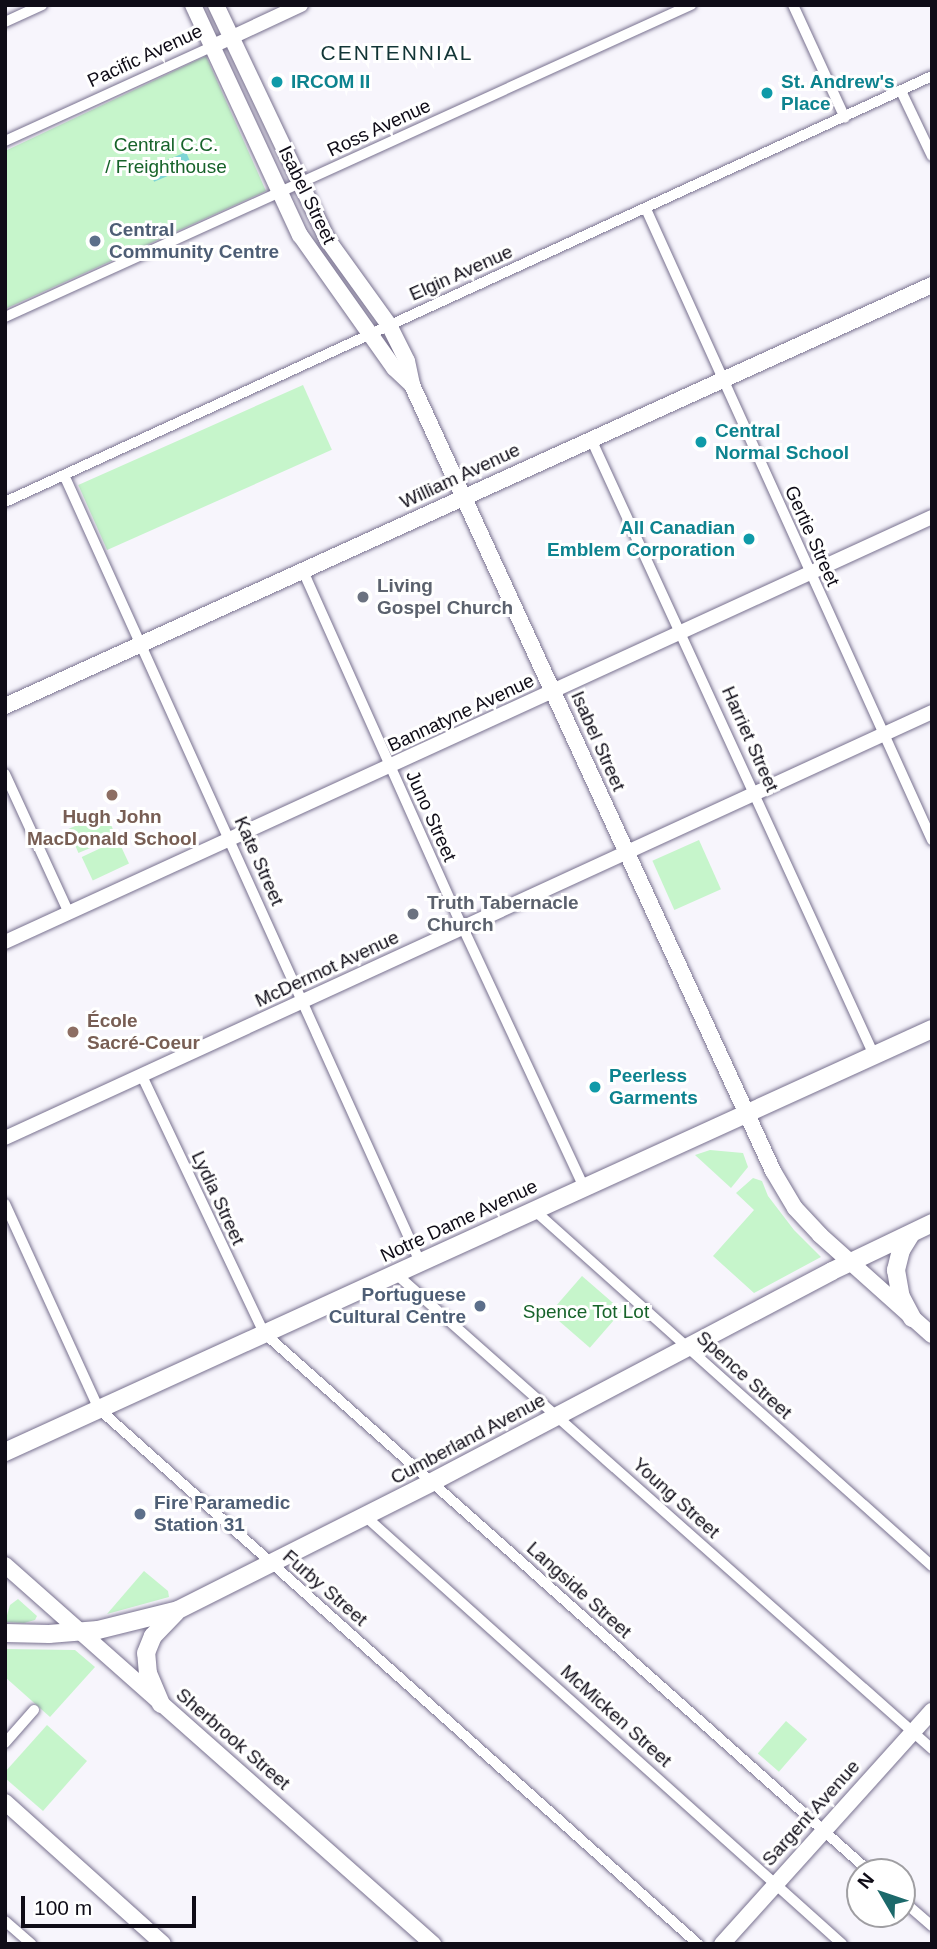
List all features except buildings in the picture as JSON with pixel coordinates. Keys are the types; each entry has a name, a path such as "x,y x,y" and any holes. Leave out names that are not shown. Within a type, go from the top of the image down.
{"main road":[{"name":"Isabel Street","path":"194,5 300,235 318,265 394,368 412,386"},
{"name":"Isabel Street","path":"216,5 300,183 338,256 389,325 407,361 412,386 773,1171 795,1208 850,1262 932,1335"},
{"name":"William Avenue","path":"5,706 932,285"},
{"name":"Notre Dame Avenue","path":"5,1452 932,1029"},
{"name":"Cumberland Avenue","path":"5,1633 82,1632 133,1623 178,1610 432,1482 850,1262 932,1223"},
{"path":"911,1234 901,1250 896,1270 901,1297 912,1318"},
{"name":"Sherbrook Street","path":"5,1565 433,1944"},
{"path":"161,1704 148,1674 147,1648 157,1631 178,1610"},
{"name":"Sargent Avenue","path":"722,1944 932,1711"},
{"path":"5,1802 163,1944"}],"street":[{"path":"5,22 42,5"},
{"name":"Pacific Avenue","path":"5,141 301,5"},
{"name":"Ross Avenue","path":"5,317 691,5"},
{"path":"793,5 845,118"},
{"name":"Elgin Avenue","path":"5,502 932,76"},
{"path":"901,90 932,156"},
{"name":"Gertie Street","path":"646,209 932,840"},
{"name":"Harriet Street","path":"591,439 682,632 874,1055"},
{"name":"Kate Street","path":"64,475 420,1262"},
{"name":"Bannatyne Avenue","path":"5,942 932,517"},
{"name":"Juno Street","path":"303,571 389,767 584,1187"},
{"name":"McDermot Avenue","path":"5,1138 932,712"},
{"path":"5,774 69,913"},
{"name":"Lydia Street","path":"142,1076 255,1320 264,1333"},
{"name":"Furby Street","path":"5,1204 99,1409 698,1944"},
{"name":"Spence Street","path":"534,1210 932,1566"},
{"name":"Young Street","path":"395,1273 932,1749"},
{"name":"Langside Street","path":"264,1333 854,1858"},
{"name":"McMicken Street","path":"365,1516 842,1944"},
{"path":"5,1743 34,1710"},
{"path":"916,1912 932,1926"},
{"path":"5,1921 31,1944"}],"green space":[{"name":"Central C.C. / Freighthouse","path":"206,56 266,191 5,309 5,151"},
{"path":"303,385 332,450 107,550 78,485"},
{"path":"106,813 116,837 78,853 68,829"},
{"path":"118,840 129,864 93,880 82,857"},
{"path":"699,840 721,889 674,910 652,861"},
{"path":"710,1150 743,1153 748,1167 731,1188 695,1155"},
{"path":"753,1178 762,1181 768,1196 794,1230 821,1257 754,1293 713,1256 754,1210 736,1193"},
{"name":"Spence Tot Lot","path":"582,1276 622,1311 590,1348 550,1313"},
{"path":"144,1571 168,1591 169,1597 107,1614"},
{"path":"18,1599 37,1616 35,1620 24,1623 5,1622 10,1605"},
{"path":"5,1649 75,1650 95,1667 50,1717 5,1677"},
{"path":"786,1721 807,1739 779,1772 758,1753"},
{"path":"47,1725 87,1761 43,1811 5,1778 5,1772"}],"water":[{"path":"186,152 192,166 154,182 148,168"}],"place":[{"name":"IRCOM II","path":"277,82"},
{"name":"St. Andrew's Place","path":"767,93"},
{"name":"Central Community Centre","path":"95,241"},
{"name":"Central Normal School","path":"701,442"},
{"name":"All Canadian Emblem Corporation","path":"749,539"},
{"name":"Living Gospel Church","path":"363,597"},
{"name":"Hugh John MacDonald School","path":"112,795"},
{"name":"Truth Tabernacle Church","path":"413,914"},
{"name":"École Sacré-Coeur","path":"73,1032"},
{"name":"Peerless Garments","path":"595,1087"},
{"name":"Portuguese Cultural Centre","path":"480,1306"},
{"name":"Fire Paramedic Station 31","path":"140,1514"}],"district":[{"name":"CENTENNIAL","path":"397,53"}]}
